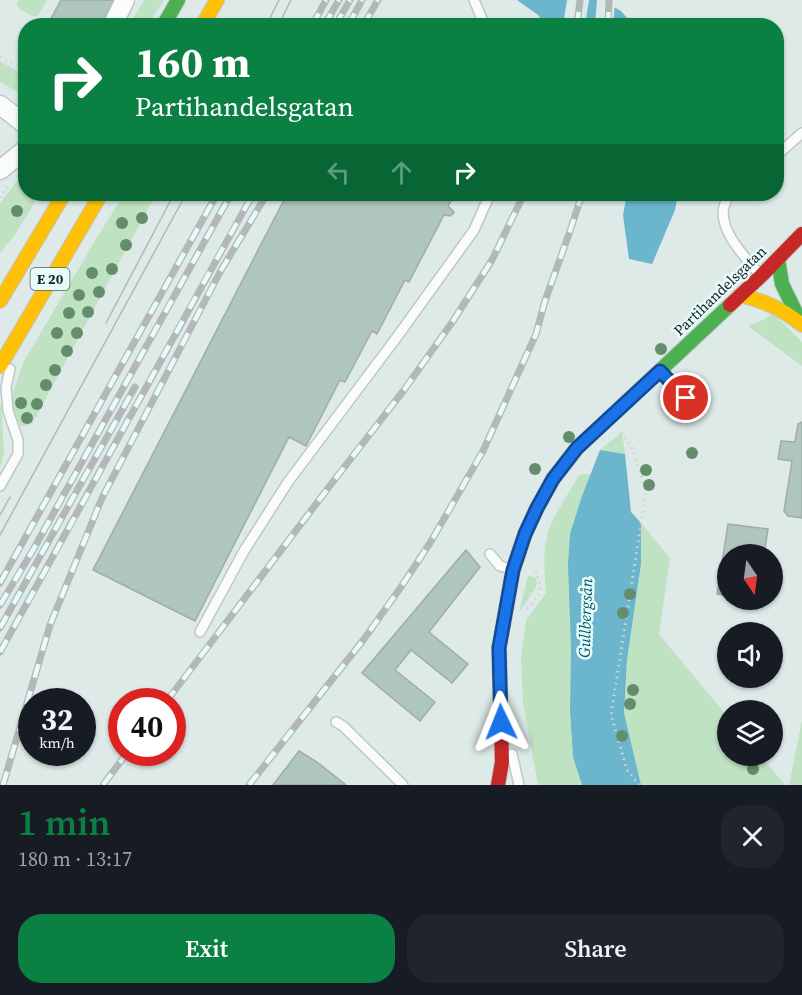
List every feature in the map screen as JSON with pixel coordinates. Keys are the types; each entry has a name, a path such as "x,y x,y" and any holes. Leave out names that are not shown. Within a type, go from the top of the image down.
{"main road":[{"path":"168,18 178,0"},
{"path":"207,18 217,0"},
{"name":"E 20","path":"0,302 60,201"},
{"name":"E 20","path":"0,366 97,201"},
{"name":"Partihandelsgatan","path":"500,702 499,648 513,570 525,534 553,479 577,448 761,276 802,234"},
{"path":"778,259 782,284 801,324"},
{"path":"740,295 774,304 801,324"},
{"path":"498,785 502,762 500,702"}],"street":[{"path":"116,18 126,0"},
{"path":"0,105 18,119"},
{"path":"0,170 18,155"}],"lane":[{"path":"474,0 482,18"},
{"path":"784,149 802,133"},
{"path":"200,632 244,551 288,482 474,230 487,201"},
{"path":"727,201 723,209 725,225 761,276"},
{"path":"0,486 18,454 18,440 8,411 6,387 20,330"},
{"path":"660,371 686,398"},
{"path":"490,554 501,566 513,570"},
{"name":"Partihandelsgatan","path":"500,702 519,785"},
{"path":"340,724 403,785"}],"path":[{"path":"0,57 17,66"},
{"path":"608,418 632,447 646,492 612,715 627,770 639,785"},
{"path":"523,614 538,596 541,588 535,566"}],"green space":[{"path":"19,0 47,0 38,15 34,17 19,9 17,4"},
{"path":"144,0 164,0 152,18 134,18"},
{"path":"0,61 18,71 18,92 0,82"},
{"path":"18,180 18,201 36,201 14,236 0,253 0,203"},
{"path":"120,201 152,201 32,424 20,425 15,420 13,392 23,363"},
{"path":"773,313 802,342 802,366 748,326"},
{"path":"0,406 4,453 0,469"},
{"path":"622,432 625,454 600,450"},
{"path":"591,474 582,496 571,648 570,711 573,757 582,785 538,785 523,703 521,658 526,620 546,593 545,549 551,524 579,475"},
{"path":"641,523 670,558 659,634 717,704 717,766 769,766 785,785 641,785 624,714 627,660 641,564"},
{"path":"528,576 535,577 536,587 519,613"},
{"path":"802,720 802,785 789,785"}],"water":[{"path":"517,0 602,0 621,11 627,18 540,18"},
{"path":"626,201 677,201 652,264 629,259 623,215"},
{"name":"Gullbergsån","path":"600,450 625,454 631,512 641,523 641,564 627,660 624,713 641,785 582,785 573,757 570,711 571,648 568,564 570,534"}],"pier":[{"path":"567,0 589,0 586,18 564,18"},
{"path":"597,0 608,0 615,4 614,18 596,18"}],"building":[{"path":"61,0 114,0 104,18 51,18"},
{"path":"283,201 451,201 448,206 454,213 450,216 444,215 409,282 405,280 377,334 372,331 345,382 340,380 306,446 289,437 195,621 93,570"},
{"path":"802,422 802,518 788,516 784,511 792,461 778,459 781,441 795,442 798,424"},
{"path":"728,524 768,529 766,544 725,544"},
{"path":"466,550 480,567 429,632 468,664 452,683 411,650 395,670 435,702 420,721 362,673"},
{"path":"299,751 317,762 346,785 273,785"}],"tram line":[{"path":"270,18 279,0"},
{"path":"282,18 291,0"},
{"path":"106,323 170,201"},
{"path":"0,535 182,201"},
{"path":"0,515 10,497"}],"railway":[{"path":"316,18 326,0"},
{"path":"329,18 339,0"},
{"path":"340,18 350,0"},
{"path":"352,18 362,0"},
{"path":"368,18 378,0"},
{"path":"578,18 580,0"},
{"path":"608,18 609,0"},
{"path":"0,583 213,201"},
{"path":"0,605 33,550 227,201"},
{"path":"0,652 249,201"},
{"path":"3,785 50,625 102,498 220,272 263,201"},
{"path":"177,688 404,390 453,321 492,260 521,201"},
{"path":"249,785 364,639 401,587 430,543 483,451 536,334 580,201"},
{"path":"0,628 135,387"},
{"path":"103,785 117,766"}],"traffic: fast":[{"path":"168,18 178,0"},
{"path":"778,259 782,284 801,323"},
{"path":"567,461 577,448 730,305"}],"traffic: slow":[{"path":"207,18 217,0"},
{"path":"0,301 60,201"},
{"path":"0,366 97,201"},
{"path":"740,295 773,306 802,325"}],"traffic: jam":[{"path":"730,305 802,234"},
{"path":"498,785 502,762 499,648 513,570 525,534 537,508 553,479 567,461"}],"route":[{"path":"501,722 499,648 507,598 513,570 525,534 553,479 577,448 660,371 686,398"}]}
